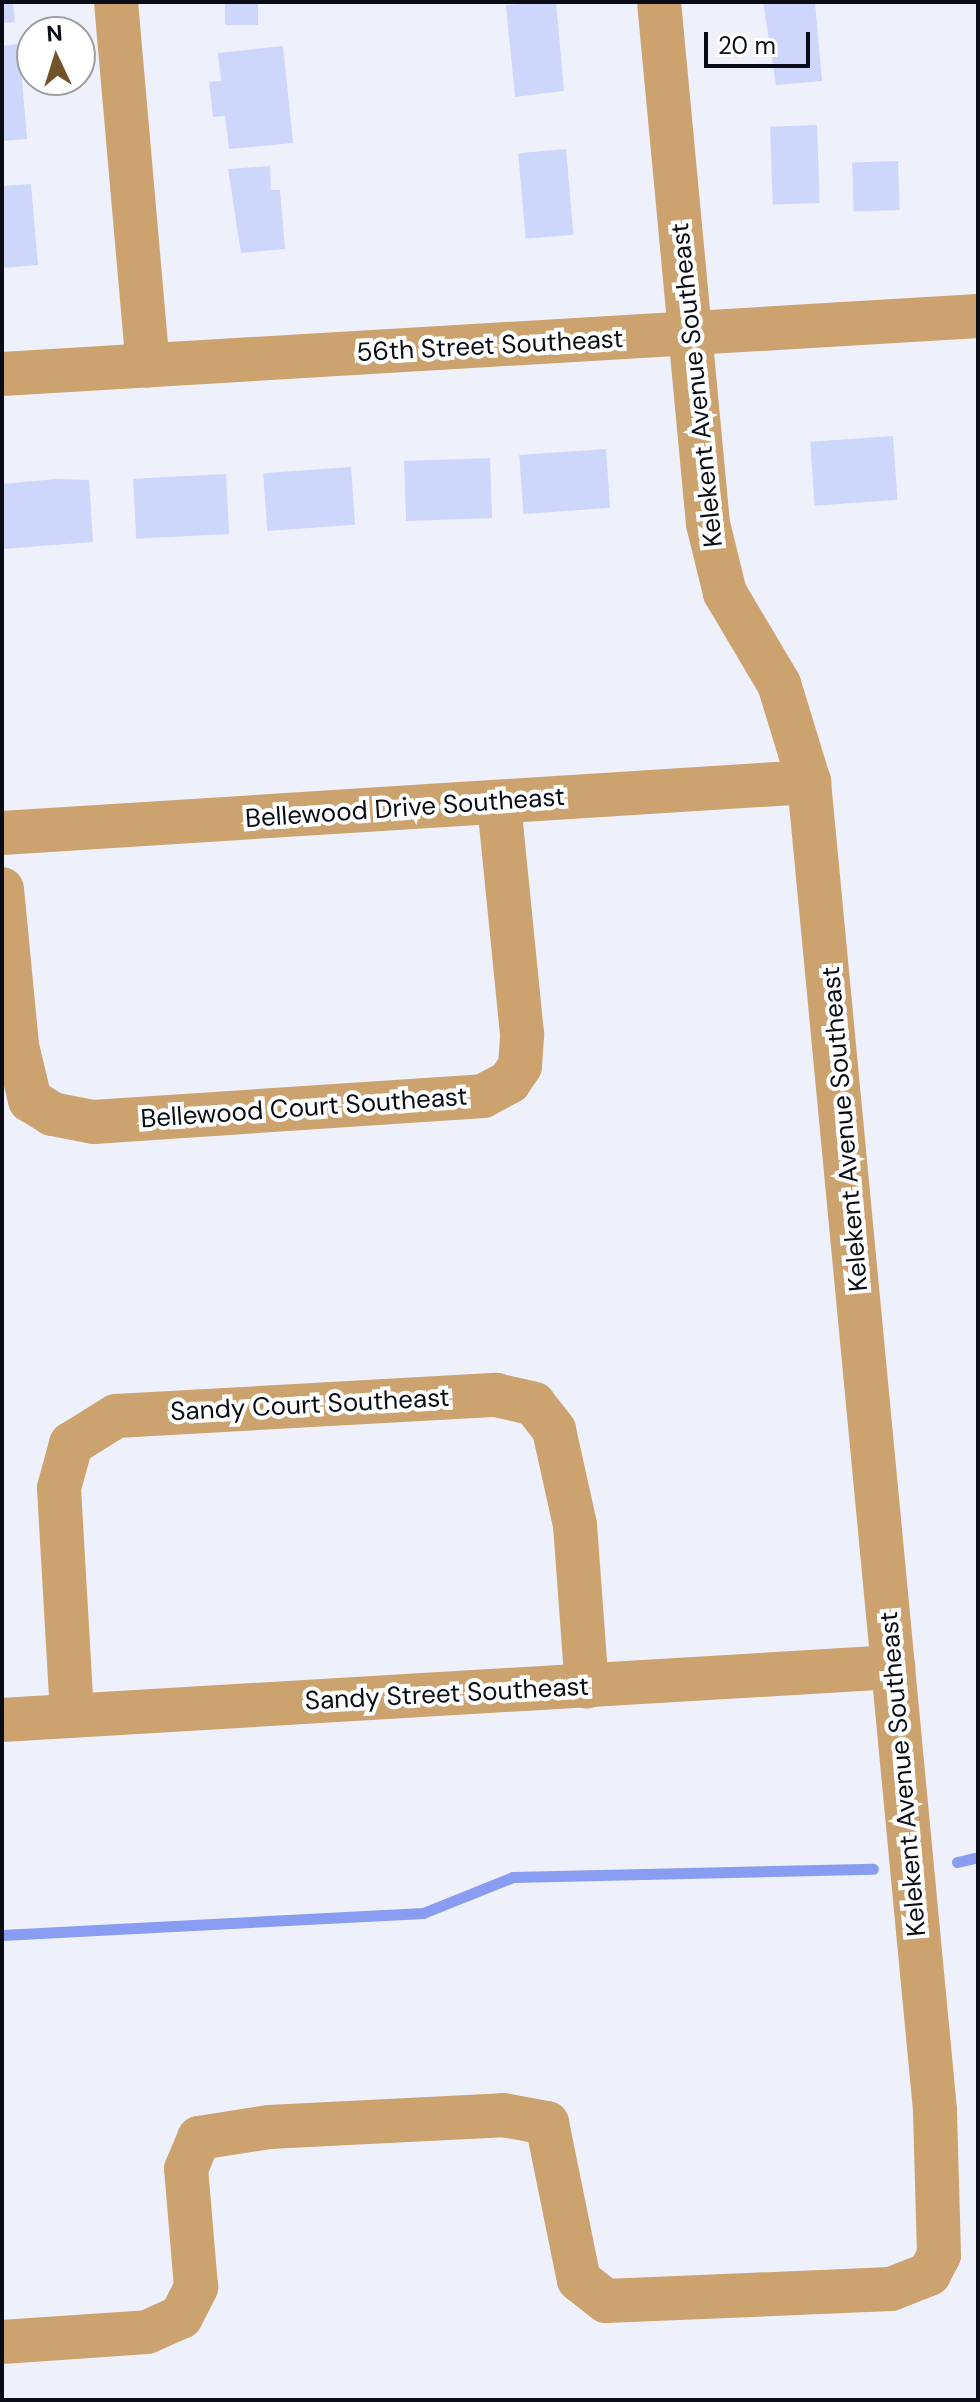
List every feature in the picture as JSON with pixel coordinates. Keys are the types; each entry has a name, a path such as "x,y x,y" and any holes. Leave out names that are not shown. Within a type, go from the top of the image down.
{"street":[{"path":"116,2 148,366"},
{"name":"Kelekent Avenue Southeast","path":"2,2342 147,2332 181,2317 196,2287 186,2169 199,2138 269,2127 503,2115 547,2123 579,2280 606,2301 891,2289 929,2274 944,2229 809,782 779,684 725,593 708,524 659,2"},
{"name":"56th Street Southeast","path":"2,374 978,316"},
{"name":"Bellewood Drive Southeast","path":"2,833 809,782"},
{"name":"Bellewood Court Southeast","path":"2,889 17,1046 30,1100 52,1114 93,1122 483,1096 509,1082 520,1066 522,1034 499,802"},
{"name":"Sandy Court Southeast","path":"72,1714 59,1488 71,1444 116,1416 480,1395 534,1404 554,1430 575,1525 587,1687"},
{"name":"Sandy Street Southeast","path":"2,1720 893,1667"}],"building":[{"path":"2,2 13,2 15,22 2,23"},
{"path":"225,2 258,2 258,25 225,25"},
{"path":"556,2 564,91 515,97 506,5"},
{"path":"763,2 815,2 822,81 776,85"},
{"path":"16,44 16,96 23,96 27,139 2,141 2,46"},
{"path":"283,46 293,143 229,149 225,116 213,117 209,82 221,81 218,53"},
{"path":"817,125 820,203 773,205 770,127"},
{"path":"566,149 573,235 526,239 518,153"},
{"path":"898,161 900,210 854,212 852,163"},
{"path":"270,166 271,190 280,190 285,249 241,253 228,169"},
{"path":"31,184 38,265 2,268 2,186"},
{"path":"893,436 897,500 815,506 810,442"},
{"path":"606,449 610,508 523,514 519,455"},
{"path":"490,458 492,518 406,521 404,461"},
{"path":"351,467 355,525 267,531 263,473"},
{"path":"226,474 229,534 136,539 133,479"},
{"path":"56,479 89,480 93,542 2,549 2,484"}],"waterway":[{"path":"957,1862 978,1857"},
{"path":"2,1935 423,1913 513,1877 873,1869"}]}
